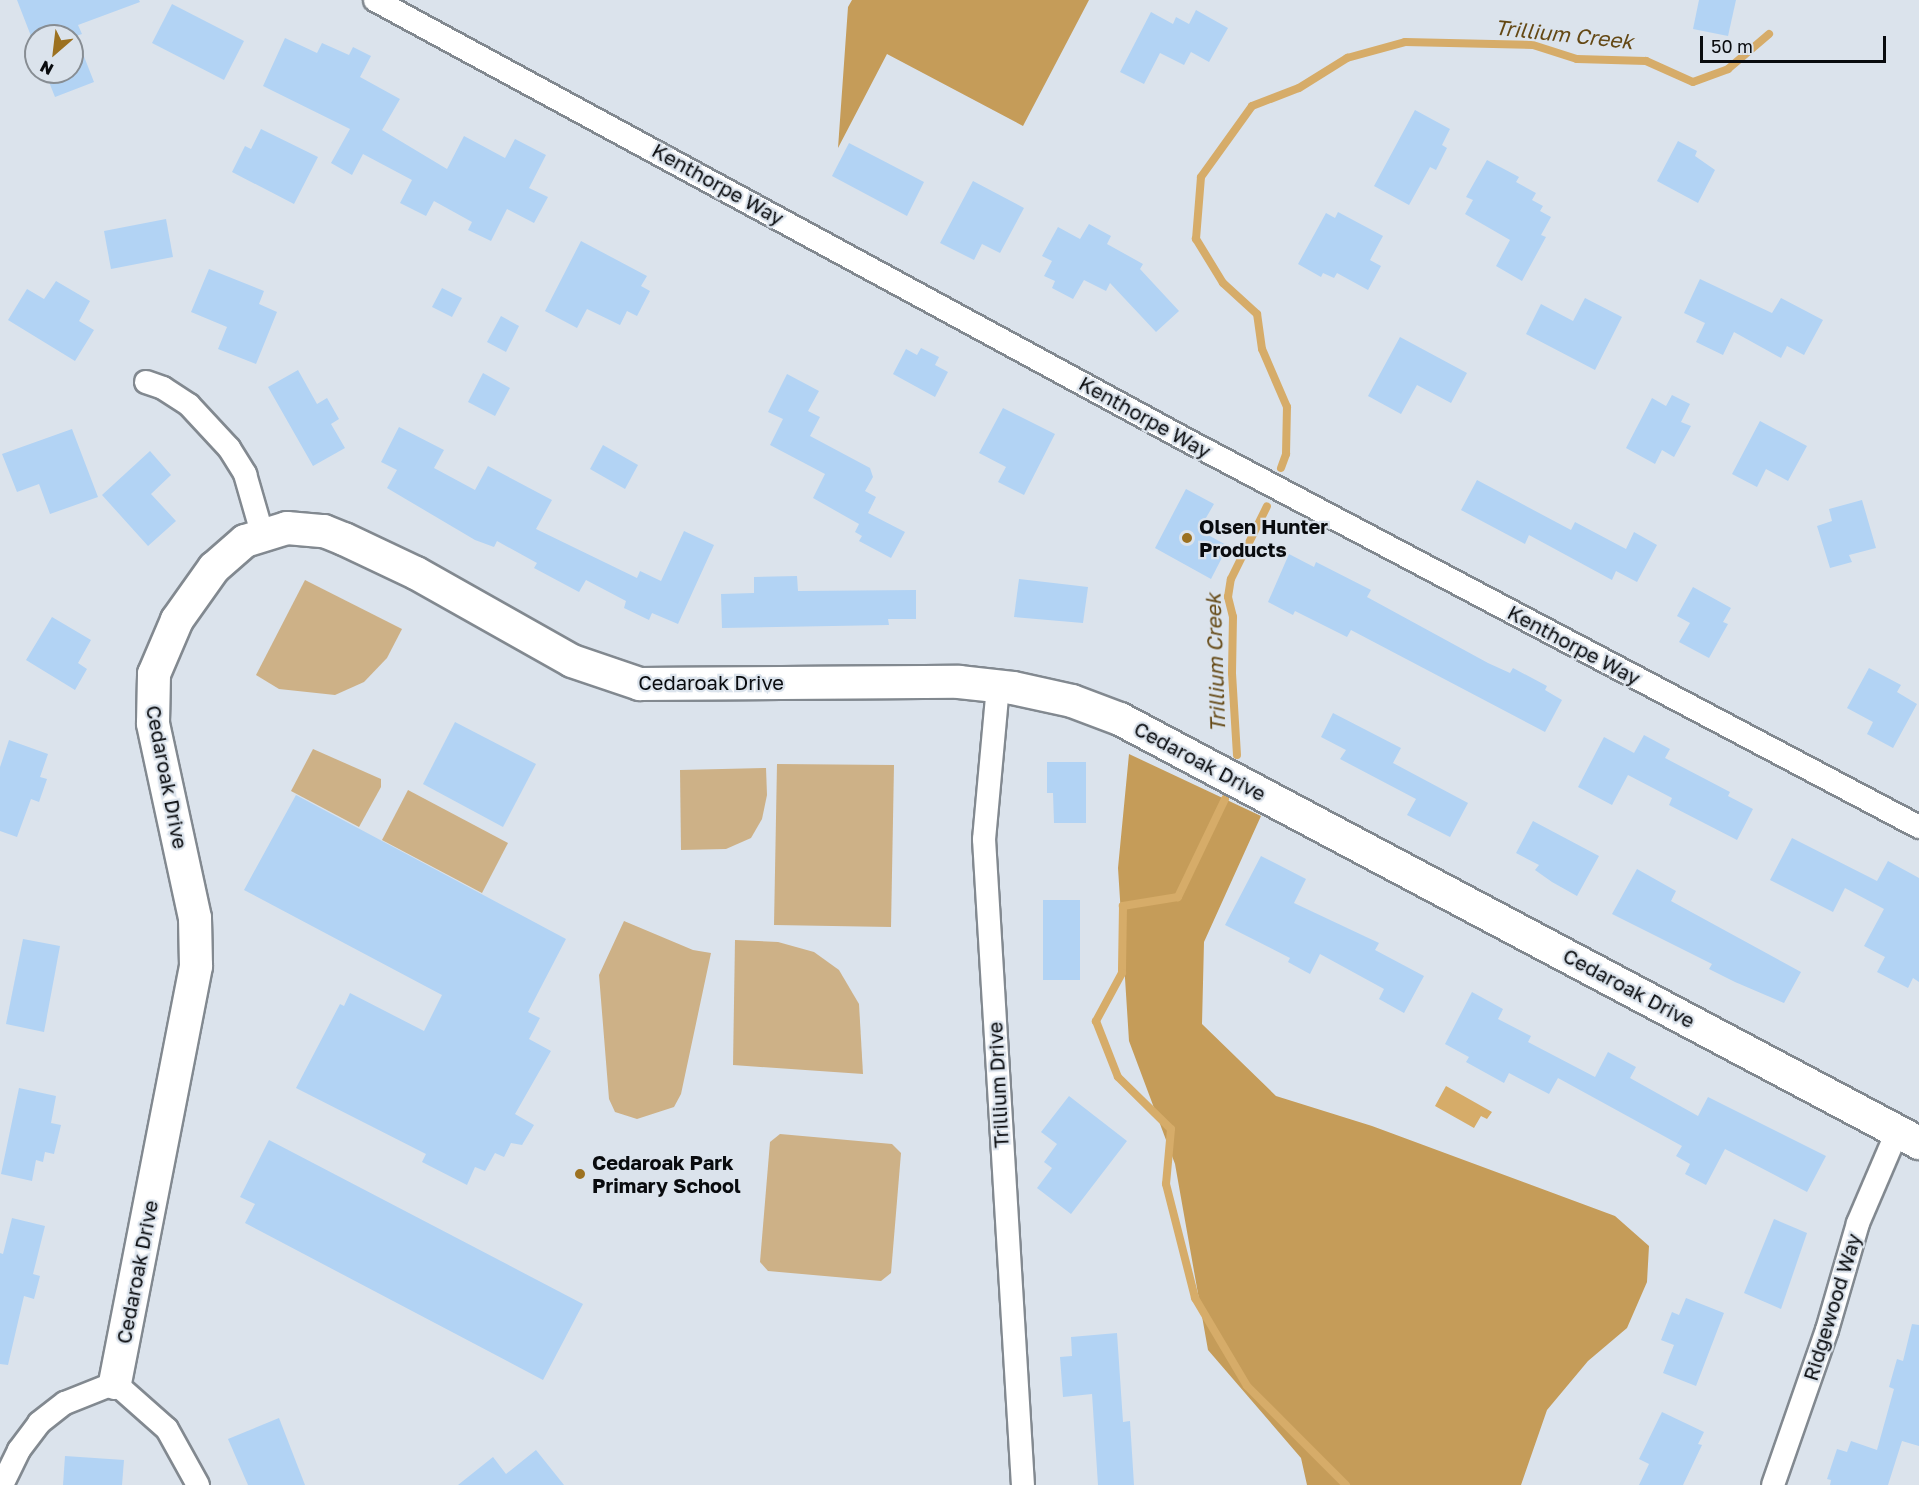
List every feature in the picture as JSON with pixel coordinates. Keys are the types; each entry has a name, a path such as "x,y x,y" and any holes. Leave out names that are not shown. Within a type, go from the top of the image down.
{"street":[{"name":"Kenthorpe Way","path":"375,0 1203,449 1919,827"},
{"path":"146,382 164,388 189,405 229,448 244,474 262,533"},
{"name":"Cedaroak Drive","path":"115,1383 196,966 195,918 153,723 154,674 177,620 201,583 245,541 262,533 290,528 334,535 416,573 572,662 640,684 893,680 998,686 1072,701 1120,719 1908,1137"},
{"name":"Trillium Drive","path":"998,686 984,839 1023,1485"},
{"name":"Ridgewood Way","path":"1773,1485 1827,1330 1858,1222 1908,1137"},
{"path":"2,1485 19,1450 39,1423 65,1403 115,1383 167,1429 198,1485"}],"shaded area":[{"path":"852,0 1089,0 1023,126 887,54 838,148 848,7"},
{"path":"305,580 402,629 387,658 364,682 335,695 279,689 256,675"},
{"path":"313,749 381,779 381,787 359,827 291,791"},
{"path":"1129,754 1261,816 1204,942 1202,1024 1276,1096 1372,1126 1615,1216 1649,1246 1647,1282 1627,1328 1588,1361 1547,1410 1521,1485 1307,1485 1301,1458 1208,1350 1175,1164 1129,1041 1118,868"},
{"path":"777,764 894,765 891,927 774,925"},
{"path":"766,768 767,795 762,819 751,838 726,849 681,850 680,770"},
{"path":"408,790 508,843 482,893 382,840"},
{"path":"624,921 693,950 711,953 681,1094 674,1107 637,1119 615,1112 609,1099 599,975"},
{"path":"735,940 778,942 814,952 839,970 859,1004 863,1074 733,1065"},
{"path":"1446,1086 1492,1112 1487,1119 1481,1116 1474,1128 1435,1106"},
{"path":"780,1134 892,1144 901,1153 891,1273 881,1281 768,1271 760,1262 770,1142"}],"building":[{"path":"17,0 139,0 140,2 81,24 26,24"},
{"path":"1699,0 1736,0 1728,36 1693,29"},
{"path":"172,4 244,41 224,80 152,43"},
{"path":"1196,10 1228,28 1209,62 1191,52 1184,65 1160,53 1144,84 1120,72 1151,12 1173,24 1176,17 1189,24"},
{"path":"285,38 317,53 322,43 349,55 353,47 371,56 360,77 400,99 382,130 447,169 464,136 505,158 515,139 546,155 529,188 548,197 534,223 507,209 491,241 468,230 472,222 434,201 426,216 400,203 412,180 363,154 352,175 331,163 350,129 263,86"},
{"path":"84,56 94,82 55,97 50,84 84,84"},
{"path":"1415,110 1450,129 1442,145 1447,148 1436,170 1430,167 1409,205 1374,186"},
{"path":"261,129 318,157 294,204 232,172 245,146 251,149"},
{"path":"1678,141 1697,151 1695,156 1715,170 1698,203 1657,181"},
{"path":"849,143 924,182 907,216 832,176"},
{"path":"1487,160 1519,177 1516,182 1536,193 1532,200 1543,206 1540,211 1551,217 1541,235 1546,237 1522,281 1496,266 1510,240 1465,214 1473,200 1466,197"},
{"path":"973,181 1024,208 1000,253 982,244 974,260 940,243"},
{"path":"1338,212 1383,236 1370,260 1381,266 1368,290 1337,273 1334,278 1323,273 1321,277 1298,264 1326,213 1335,218"},
{"path":"166,219 173,257 111,269 104,231"},
{"path":"1089,224 1111,236 1107,244 1143,264 1140,269 1179,311 1156,332 1110,283 1106,291 1084,280 1073,299 1052,288 1055,281 1044,276 1052,261 1042,256 1058,227 1080,239"},
{"path":"581,241 647,276 641,286 650,291 637,316 627,311 620,325 587,309 577,328 545,311"},
{"path":"209,269 264,291 259,304 277,312 256,364 218,349 227,327 191,312"},
{"path":"1700,279 1772,313 1781,298 1823,320 1804,355 1787,346 1781,358 1734,332 1723,355 1696,342 1705,323 1684,313"},
{"path":"56,281 90,301 79,321 94,330 75,361 8,320 27,289 44,299"},
{"path":"442,288 462,298 452,317 432,307"},
{"path":"1585,298 1622,317 1595,370 1526,334 1541,304 1573,321"},
{"path":"501,316 519,326 506,352 487,342"},
{"path":"1400,337 1467,373 1451,403 1417,385 1401,414 1368,396"},
{"path":"921,348 939,357 935,365 948,372 935,397 893,374 906,349 917,355"},
{"path":"298,370 317,404 327,398 339,419 331,424 345,448 313,466 268,387"},
{"path":"483,373 510,388 495,416 468,402"},
{"path":"787,374 819,391 808,411 820,417 810,436 870,468 873,477 865,491 876,497 868,513 905,532 891,558 859,541 862,536 855,532 859,524 813,498 825,474 770,445 783,419 768,412"},
{"path":"1672,395 1690,404 1681,422 1691,426 1674,457 1662,450 1655,464 1626,448 1652,398 1666,406"},
{"path":"1003,408 1055,434 1024,495 998,482 1006,467 979,453"},
{"path":"1760,421 1807,446 1788,481 1766,469 1757,487 1732,474"},
{"path":"399,427 444,450 434,468 475,490 488,466 552,500 536,529 637,578 640,571 661,581 684,531 714,545 678,624 652,613 649,620 624,608 626,601 586,580 579,592 534,568 537,563 497,541 494,547 475,540 387,488 397,470 381,462"},
{"path":"72,429 98,497 50,514 39,484 17,492 2,454"},
{"path":"603,445 638,465 625,489 590,469"},
{"path":"150,451 171,475 151,494 176,521 148,546 102,495"},
{"path":"1477,480 1571,530 1575,522 1626,549 1634,532 1657,545 1637,582 1616,571 1612,580 1529,535 1525,544 1461,510"},
{"name":"Olsen Hunter Products","path":"1186,489 1214,504 1199,530 1228,546 1211,579 1155,548"},
{"path":"1862,500 1876,548 1849,555 1852,562 1830,568 1817,526 1832,521 1829,509"},
{"path":"1289,554 1314,567 1316,562 1371,590 1367,597 1488,663 1510,673 1513,668 1547,686 1545,690 1562,700 1545,732 1351,630 1347,637 1295,611 1293,615 1268,602"},
{"path":"797,576 798,591 916,590 916,619 888,619 889,625 722,628 721,594 754,593 754,577"},
{"path":"1019,579 1088,587 1083,623 1014,617"},
{"path":"1693,587 1731,608 1723,622 1728,624 1709,658 1679,642 1690,623 1677,616"},
{"path":"52,617 91,640 78,663 87,669 75,690 26,660"},
{"path":"1869,668 1901,685 1897,692 1917,704 1893,748 1867,734 1873,722 1847,708"},
{"path":"1333,713 1401,748 1393,763 1468,803 1450,837 1407,815 1416,799 1340,759 1346,750 1321,737"},
{"path":"455,722 536,764 503,827 423,784"},
{"path":"1644,735 1670,749 1665,758 1730,792 1728,796 1753,809 1737,840 1669,805 1672,798 1628,775 1612,805 1578,787 1604,737 1634,753"},
{"path":"9,740 48,754 40,777 47,779 39,802 31,799 17,837 0,831 0,767"},
{"path":"1047,762 1086,762 1086,823 1054,823 1053,793 1047,793"},
{"path":"296,795 566,939 528,1012 540,1018 529,1039 551,1051 515,1114 534,1125 522,1145 511,1143 504,1157 495,1153 485,1171 475,1167 467,1185 422,1162 426,1154 296,1088 340,1004 344,1006 350,993 424,1031 442,995 244,890"},
{"path":"1533,821 1599,856 1577,896 1535,870 1539,865 1516,853"},
{"path":"1792,838 1877,881 1888,861 1919,878 1919,982 1913,978 1908,988 1877,972 1885,957 1864,946 1884,909 1845,888 1833,912 1770,880"},
{"path":"1261,856 1306,879 1294,903 1379,943 1375,950 1424,976 1404,1013 1379,999 1384,989 1320,954 1310,974 1288,962 1290,958 1225,925"},
{"path":"1637,869 1676,891 1671,901 1801,972 1784,1003 1709,969 1712,964 1612,914"},
{"path":"1043,900 1080,900 1080,980 1043,980"},
{"path":"23,939 60,946 44,1032 6,1024"},
{"path":"1472,992 1503,1009 1498,1019 1531,1036 1528,1042 1595,1077 1608,1052 1636,1067 1630,1078 1698,1116 1708,1097 1826,1156 1807,1192 1725,1149 1706,1185 1685,1174 1690,1164 1676,1156 1682,1146 1558,1078 1549,1094 1509,1073 1504,1083 1466,1062 1469,1057 1445,1044"},
{"path":"19,1088 56,1096 51,1123 61,1125 54,1154 45,1152 43,1162 36,1160 32,1181 1,1174"},
{"path":"1069,1096 1127,1141 1071,1214 1037,1188 1052,1168 1044,1162 1057,1144 1041,1132"},
{"path":"269,1140 583,1304 543,1380 245,1223 255,1204 240,1197"},
{"path":"12,1218 45,1226 33,1274 40,1276 34,1299 24,1296 8,1365 0,1364 0,1253 3,1254"},
{"path":"1774,1219 1807,1233 1781,1309 1744,1293"},
{"path":"1686,1298 1724,1313 1696,1386 1663,1373 1674,1345 1661,1340 1672,1312 1679,1315"},
{"path":"1912,1324 1919,1325 1919,1446 1902,1441 1888,1485 1830,1485 1831,1480 1827,1479 1837,1449 1847,1452 1851,1441 1877,1450 1894,1389 1889,1387 1897,1359 1903,1361"},
{"path":"1117,1333 1123,1422 1130,1421 1134,1485 1098,1485 1092,1394 1063,1397 1060,1357 1072,1356 1071,1337"},
{"path":"1662,1412 1704,1432 1698,1444 1702,1445 1683,1485 1639,1485 1649,1464 1639,1459"},
{"path":"279,1418 305,1485 248,1485 228,1439"},
{"path":"536,1450 564,1485 458,1485 493,1457 506,1474"},
{"path":"65,1456 124,1460 122,1485 63,1485"}],"waterway":[{"name":"Trillium Creek","path":"1281,468 1286,454 1287,407 1262,349 1257,314 1223,283 1196,239 1201,177 1252,106 1299,88 1347,58 1405,42 1533,45 1577,59 1646,61 1693,82 1728,69 1769,34"},
{"name":"Trillium Creek","path":"1237,755 1232,673 1233,617 1228,597 1231,579 1267,506"},
{"name":"Trillium Creek","path":"1225,799 1178,897 1123,906 1122,973 1096,1021 1118,1077 1171,1129 1166,1184 1195,1298 1247,1386 1346,1485"}],"place":[{"name":"Olsen Hunter Products","path":"1187,538"},
{"name":"Cedaroak Park Primary School","path":"580,1174"}]}
